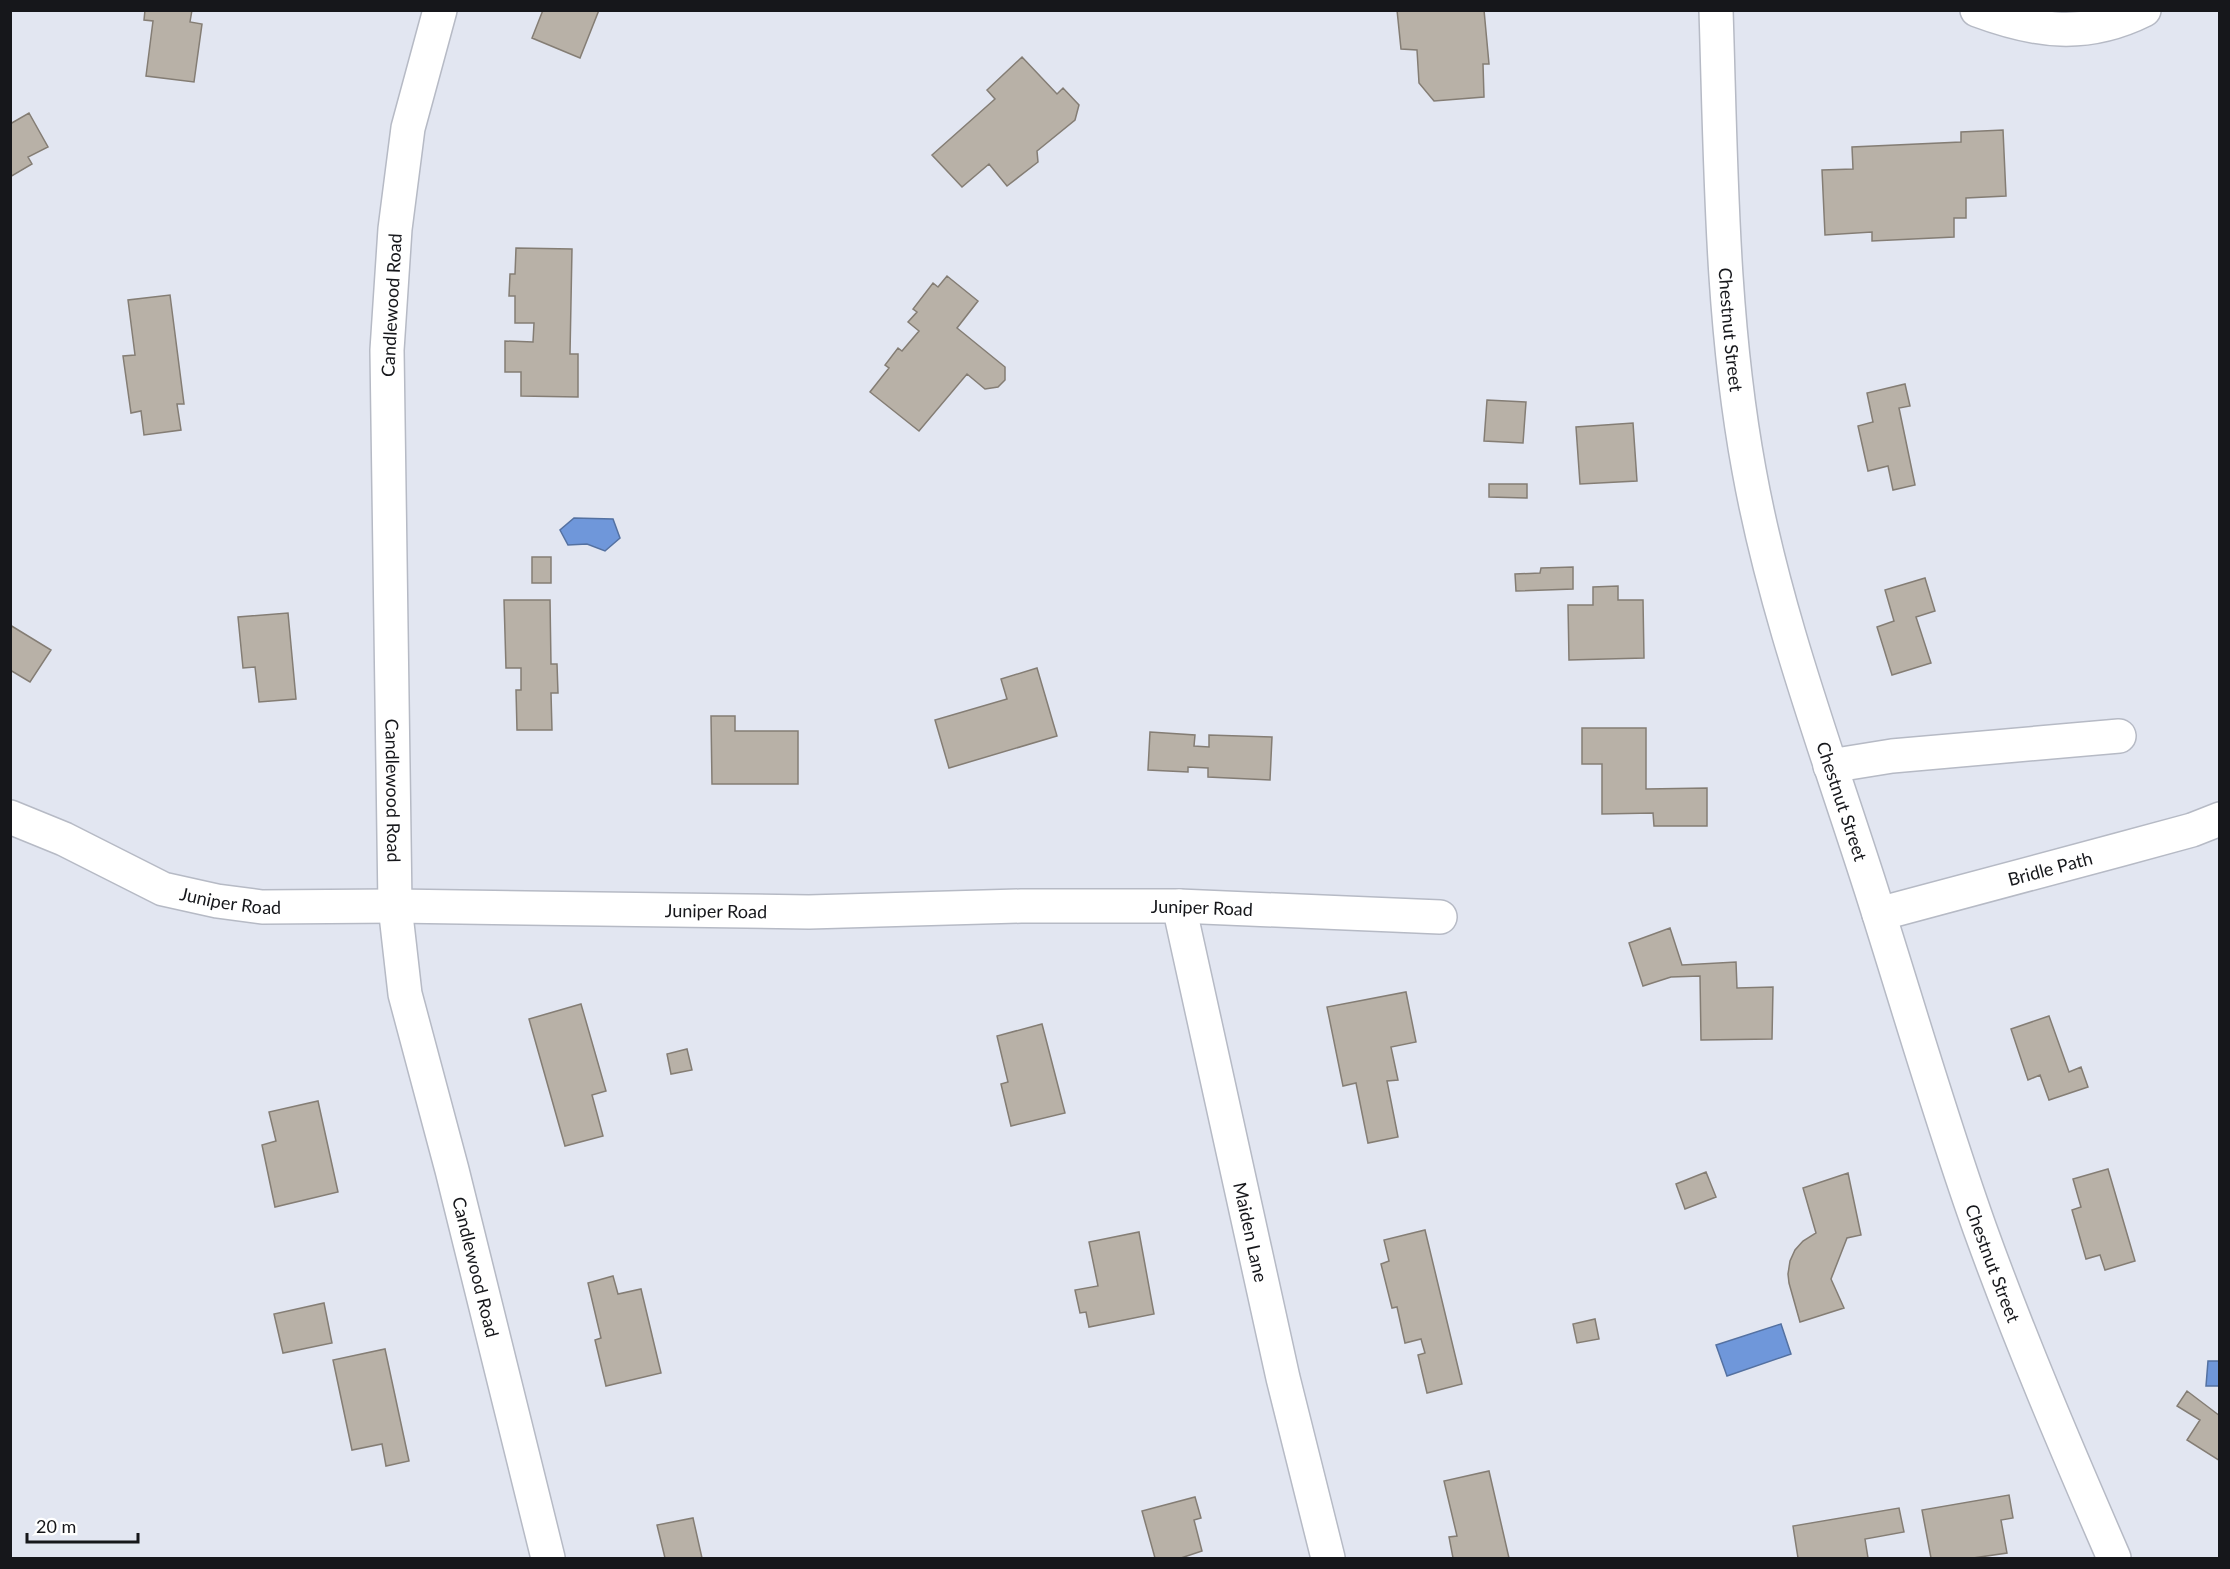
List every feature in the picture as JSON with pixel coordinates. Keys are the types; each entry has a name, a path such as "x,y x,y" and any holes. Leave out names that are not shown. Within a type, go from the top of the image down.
{"street":[{"name":"Candlewood Road","path":"440,10 408,128 395,229 387,350 395,906 405,994 452,1170 548,1558"},
{"name":"Chestnut Street","path":"1716,10 1727,313 1748,466 1767,557 1830,766 1980,1228 2059,1429 2114,1558"},
{"path":"1977,10 2019,25 2063,30 2107,24 2144,10"},
{"path":"1830,766 1892,756 2119,736"},
{"name":"Juniper Road","path":"10,817 64,839 163,889 217,901 262,907 395,906 809,912 1021,906 1179,906 1440,917"},
{"name":"Bridle Path","path":"1879,914 2132,847 2192,830 2220,819"},
{"name":"Maiden Lane","path":"1179,906 1283,1378 1328,1558"}],"water":[{"path":"574,518 613,519 620,538 605,551 587,544 568,545 560,530"},
{"path":"1781,1324 1791,1354 1727,1376 1716,1345"},
{"path":"2208,1361 2219,1361 2219,1386 2206,1386"}],"building":[{"path":"145,10 192,10 190,22 202,24 194,82 146,76 153,21 144,20"},
{"path":"543,10 599,10 580,58 532,38"},
{"path":"1397,10 1484,10 1489,64 1483,64 1484,97 1434,101 1419,83 1417,50 1401,49"},
{"path":"1022,57 1057,94 1063,88 1079,105 1075,120 1037,151 1038,162 1007,186 989,164 962,187 932,155 995,99 987,90"},
{"path":"29,113 48,147 28,157 32,164 10,177 10,124"},
{"path":"2003,130 2006,196 1966,198 1966,218 1954,218 1954,237 1872,241 1872,232 1825,235 1822,170 1853,169 1852,147 1961,142 1961,132"},
{"path":"516,248 572,249 570,354 578,354 578,397 521,396 521,372 505,372 505,341 533,342 534,323 515,323 515,296 509,296 510,274 515,274"},
{"path":"947,276 978,301 957,328 1005,367 1005,380 998,387 985,389 967,374 919,431 870,392 889,368 885,365 898,348 902,351 919,331 908,322 917,312 913,309 933,283 938,287"},
{"path":"170,295 184,404 177,404 181,430 144,435 141,411 131,413 123,356 135,355 128,300"},
{"path":"1905,384 1910,406 1899,408 1915,485 1893,490 1888,466 1868,471 1858,426 1873,422 1867,393"},
{"path":"1487,400 1526,402 1523,443 1484,441"},
{"path":"1633,423 1637,481 1580,484 1576,427"},
{"path":"1489,484 1527,484 1527,498 1489,497"},
{"path":"532,557 551,557 551,583 532,583"},
{"path":"1573,567 1573,589 1516,591 1515,574 1540,573 1541,568"},
{"path":"1925,578 1935,611 1916,617 1931,663 1892,675 1877,627 1894,621 1885,590"},
{"path":"1618,586 1618,600 1643,600 1644,658 1569,660 1568,605 1593,605 1593,587"},
{"path":"504,600 550,600 551,664 557,664 558,693 551,693 552,730 517,730 516,690 521,690 521,668 506,668"},
{"path":"288,613 296,699 259,702 255,667 243,668 238,617"},
{"path":"10,625 51,650 30,682 10,670"},
{"path":"1037,668 1057,736 949,768 935,720 1007,699 1001,679"},
{"path":"711,716 735,716 735,731 798,731 798,784 712,784"},
{"path":"1582,728 1646,728 1646,789 1707,788 1707,826 1654,826 1653,813 1602,814 1602,764 1582,764"},
{"path":"1150,732 1195,735 1194,746 1209,747 1209,735 1272,737 1270,780 1208,777 1208,768 1188,767 1188,772 1148,770"},
{"path":"1670,928 1682,965 1736,962 1737,988 1773,987 1772,1039 1701,1040 1700,976 1671,977 1643,986 1629,943"},
{"path":"1406,992 1416,1042 1391,1047 1398,1080 1387,1081 1398,1137 1368,1143 1356,1083 1343,1086 1327,1007"},
{"path":"581,1004 606,1091 592,1095 603,1136 565,1146 529,1019"},
{"path":"2049,1016 2069,1072 2081,1067 2088,1087 2049,1100 2040,1075 2028,1080 2011,1029"},
{"path":"1042,1024 1065,1113 1011,1126 1001,1084 1008,1082 997,1036"},
{"path":"687,1049 692,1070 671,1074 667,1054"},
{"path":"318,1101 338,1192 275,1207 262,1145 276,1141 269,1112"},
{"path":"2108,1169 2135,1261 2105,1270 2100,1255 2086,1259 2072,1210 2081,1207 2073,1179"},
{"path":"1706,1172 1716,1197 1685,1209 1676,1184"},
{"path":"1848,1173 1861,1235 1847,1238 1831,1279 1844,1308 1800,1322 1789,1283 1790,1261 1795,1250 1803,1241 1816,1233 1803,1188"},
{"path":"1425,1230 1462,1384 1427,1393 1418,1355 1425,1353 1421,1339 1405,1343 1397,1307 1392,1308 1381,1264 1389,1261 1384,1240"},
{"path":"1139,1232 1154,1314 1089,1327 1086,1312 1080,1313 1075,1290 1098,1286 1089,1242"},
{"path":"613,1276 618,1294 641,1289 661,1373 606,1386 595,1340 601,1338 588,1283"},
{"path":"324,1303 332,1343 283,1353 274,1314"},
{"path":"1595,1319 1599,1339 1577,1343 1573,1324"},
{"path":"385,1349 409,1461 386,1466 382,1444 352,1450 333,1360"},
{"path":"2187,1391 2220,1416 2220,1461 2187,1440 2200,1420 2177,1406"},
{"path":"1489,1471 1509,1558 1453,1558 1449,1537 1457,1536 1444,1481"},
{"path":"2009,1495 2013,1518 2001,1520 2007,1553 1973,1558 1931,1558 1922,1510"},
{"path":"1195,1497 1201,1518 1194,1520 1202,1551 1181,1558 1155,1558 1142,1511"},
{"path":"1899,1508 1904,1532 1865,1539 1868,1558 1798,1558 1793,1526"},
{"path":"693,1518 702,1558 665,1558 657,1525"}]}
